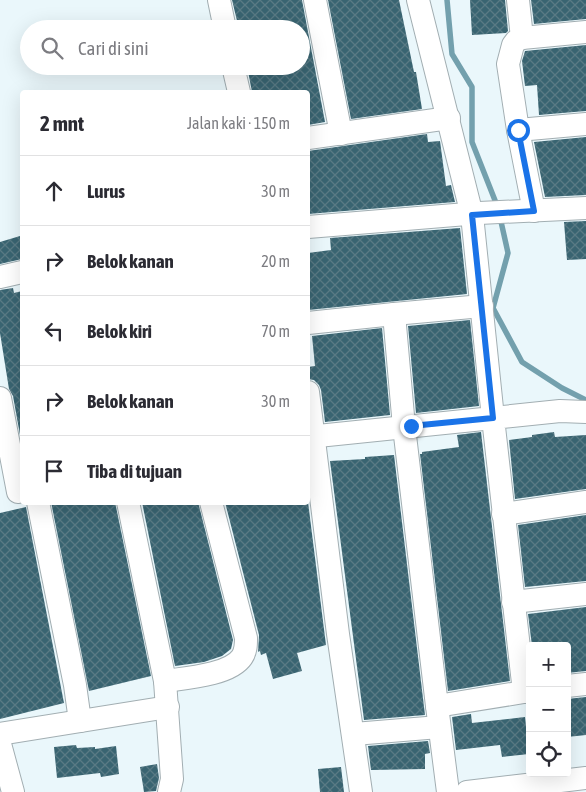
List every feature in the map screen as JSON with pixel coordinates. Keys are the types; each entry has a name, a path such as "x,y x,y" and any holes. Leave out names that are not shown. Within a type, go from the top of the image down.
{"street":[{"path":"219,0 223,20"},
{"path":"314,0 341,134"},
{"path":"418,0 476,214 482,306 503,514 513,602 526,687"},
{"path":"518,0 522,38"},
{"path":"529,211 508,64 513,45 522,38 586,32"},
{"path":"235,75 239,90"},
{"path":"310,138 449,118"},
{"path":"518,130 586,124"},
{"path":"310,227 476,214 586,208"},
{"path":"0,277 20,272"},
{"path":"310,323 482,306"},
{"path":"394,314 404,427 448,792"},
{"path":"0,398 20,496"},
{"path":"361,792 310,436 521,414 560,411 586,412"},
{"path":"503,514 586,502"},
{"path":"23,505 73,675 80,721"},
{"path":"129,505 165,681 172,780 169,792"},
{"path":"165,681 221,671 232,666 241,658 246,650 246,638 212,505"},
{"path":"513,602 586,594"},
{"path":"571,686 586,684"},
{"path":"354,734 438,716 526,692"},
{"path":"0,734 168,707"},
{"path":"0,744 13,792"},
{"path":"467,792 586,778"}],"building":[{"path":"232,0 302,0 306,20 237,20"},
{"path":"328,0 399,0 414,72 416,72 422,109 351,119"},
{"path":"470,0 505,0 508,31 506,33 472,35"},
{"path":"531,0 586,0 586,19 534,24"},
{"path":"310,42 325,122 310,125 310,90 252,90 249,75 310,75"},
{"path":"586,45 586,111 539,115 537,85 525,86 522,61 525,51"},
{"path":"427,134 428,142 440,141 446,186 451,185 455,202 310,214 310,151"},
{"path":"586,137 586,195 545,197 534,142"},
{"path":"586,221 586,259 567,260 564,222"},
{"path":"460,228 467,294 310,310 310,253 331,250 330,238"},
{"path":"20,236 20,259 0,264 0,242"},
{"path":"13,288 14,293 20,292 20,435 13,396 9,389 0,333 0,290"},
{"path":"470,320 479,406 416,413 408,326"},
{"path":"382,328 390,415 325,422 321,390 314,380 310,379 310,367 315,366 312,336"},
{"path":"481,432 510,681 448,691 420,454 422,452 459,447 457,435"},
{"path":"554,432 555,437 586,435 586,489 515,499 509,440"},
{"path":"394,455 425,715 364,720 330,461"},
{"path":"52,505 116,505 151,676 89,691"},
{"path":"143,505 199,505 233,640 231,649 222,656 204,662 175,666"},
{"path":"226,505 308,505 326,645 297,653 302,671 273,679 266,653 261,655 260,651 258,652 259,635"},
{"path":"26,507 64,703 0,719 0,513"},
{"path":"586,515 586,581 525,587 518,525"},
{"path":"586,607 586,671 571,673 571,642 532,642 528,614"},
{"path":"586,697 586,735 571,737 571,699"},
{"path":"471,714 472,723 525,717 526,754 502,757 500,745 456,750 452,717"},
{"path":"428,741 430,753 425,754 425,769 371,770 368,746"},
{"path":"76,745 77,748 95,747 95,749 116,746 119,774 101,777 100,773 57,778 54,747"},
{"path":"157,764 159,778 156,791 144,792 140,767"},
{"path":"341,767 344,792 320,792 318,769"}],"waterway":[{"path":"447,0 452,54 472,87 472,142 498,208"},
{"path":"500,217 508,253 493,308 522,362 562,388 586,400"}],"route":[{"path":"411,426 493,418 472,215 534,211 518,130"}]}
